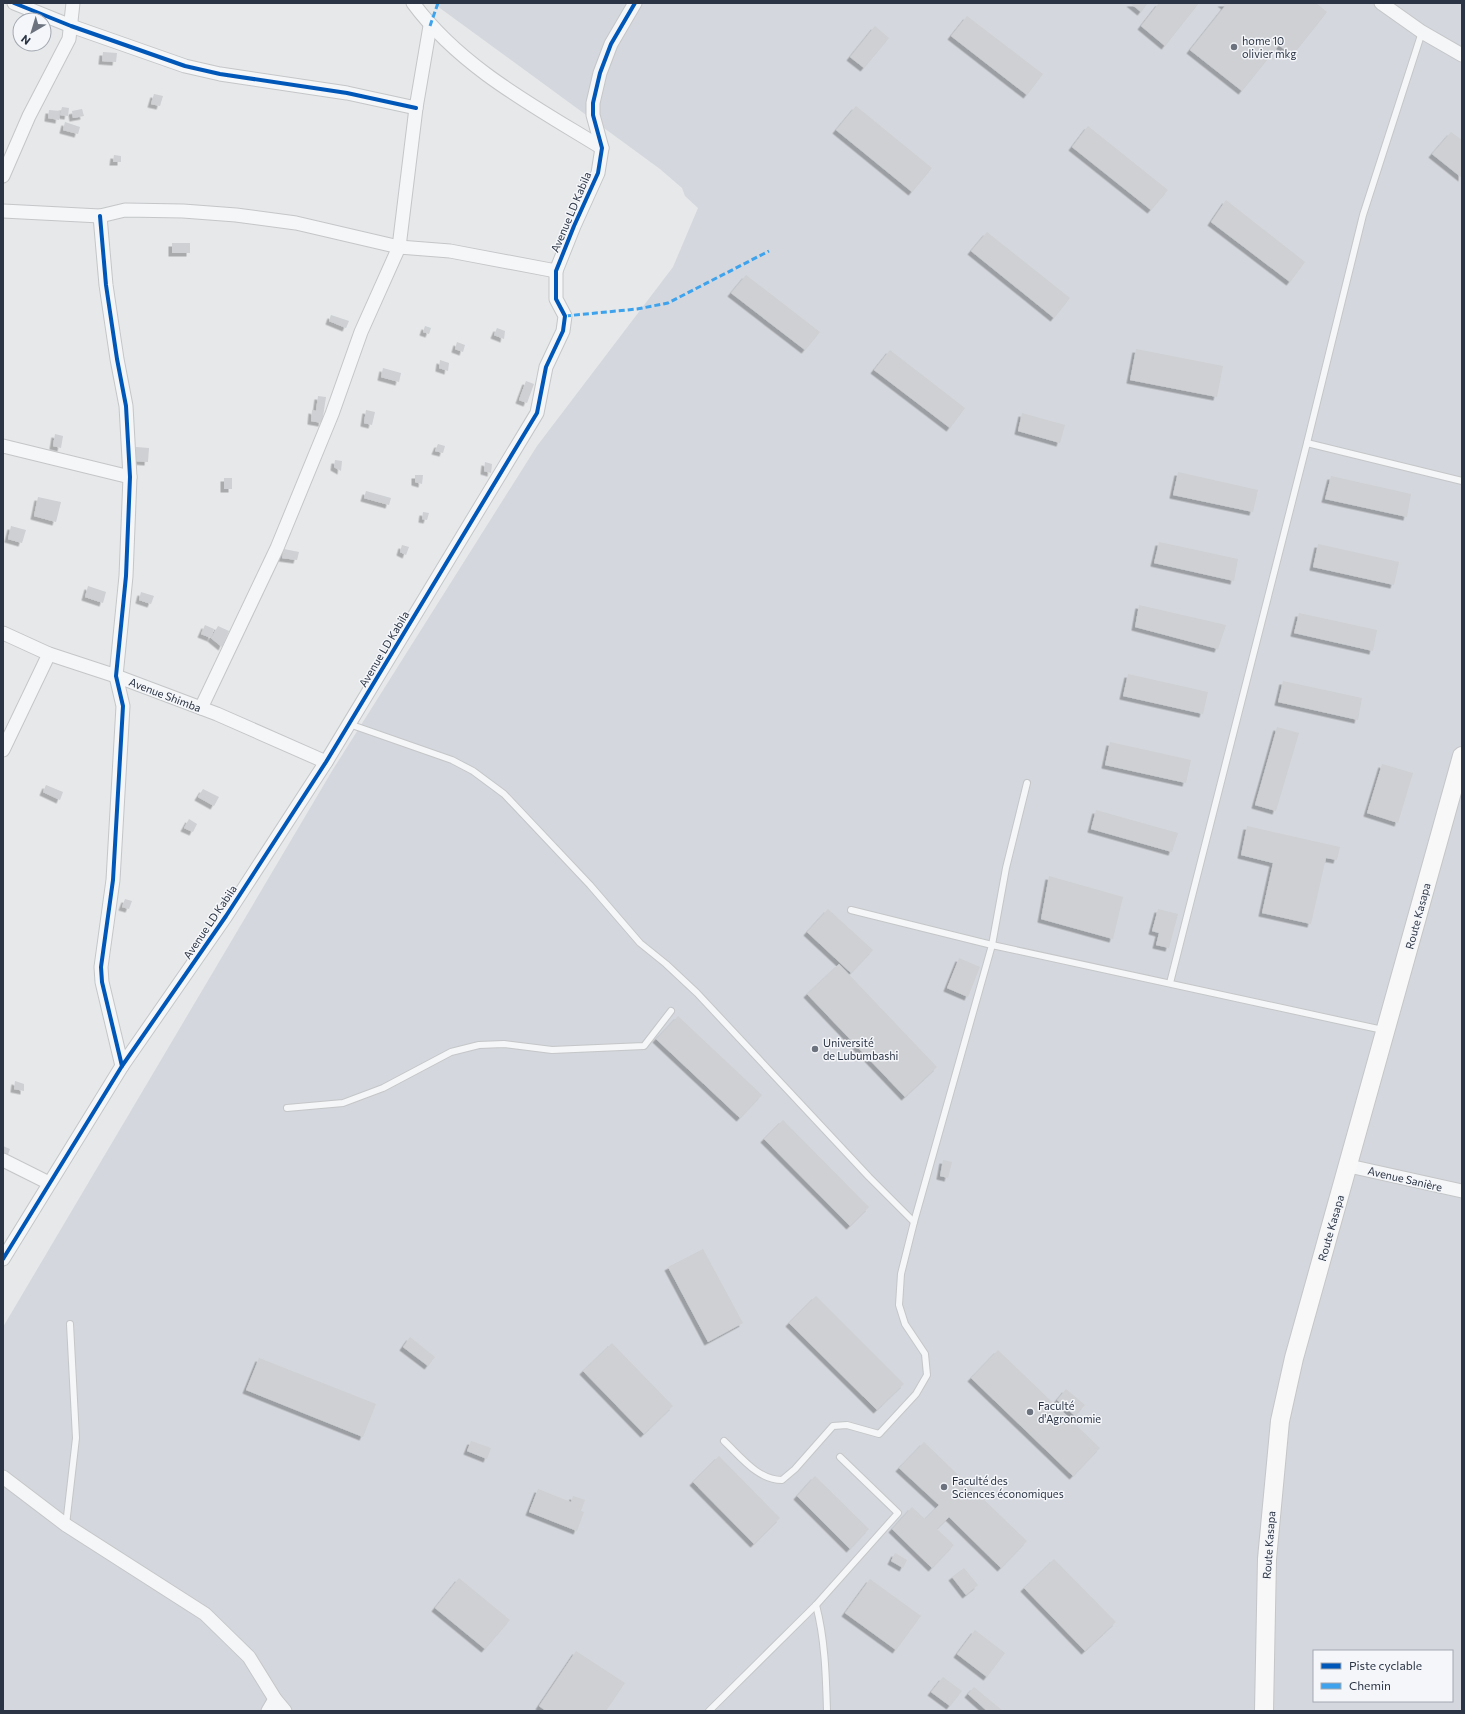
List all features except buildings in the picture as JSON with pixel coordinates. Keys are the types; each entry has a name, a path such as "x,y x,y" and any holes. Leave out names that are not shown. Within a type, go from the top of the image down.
{"main road":[{"name":"Route Kasapa","path":"1264,1711 1267,1559 1280,1421 1294,1358 1349,1166 1462,756"}],"street":[{"path":"14,3 71,26 186,66 220,74 347,93 416,108"},
{"path":"3,176 29,116 66,47 71,32 73,3"},
{"path":"413,3 430,26 484,74 602,148"},
{"name":"Avenue LD Kabila","path":"3,1259 122,1066 226,916 326,762 537,413 546,367 563,331 565,316 556,299 556,271 574,226 594,186 598,173 602,148 593,115 593,103 600,73 611,44 635,3"},
{"path":"1381,3 1422,32 1462,55"},
{"path":"201,708 277,548 332,414 361,332 399,247 416,108 430,26"},
{"path":"3,211 100,216 125,210 183,210 236,215 296,223 399,247 450,251 556,271"},
{"path":"100,216 106,285 117,359 126,406 130,477 126,576 116,676 123,706 113,880 101,967 102,982 122,1066"},
{"path":"3,446 130,477"},
{"name":"Avenue Shimba","path":"3,633 49,654 116,676 201,708 326,762"},
{"path":"3,750 49,654"},
{"path":"3,1160 49,1183"},
{"name":"Avenue Sanière","path":"1349,1166 1462,1191"},
{"path":"3,1477 66,1525 205,1614 249,1657 275,1699 285,1711"},
{"path":"268,1711 275,1699"}],"lane":[{"path":"1170,983 1307,443 1363,215 1422,32"},
{"path":"1307,443 1462,481"},
{"path":"349,724 452,760 473,771 504,794 590,886 640,943 666,964 697,993 863,1171 914,1222"},
{"path":"724,1441 749,1465 770,1480 782,1480 795,1469 833,1426 847,1425 879,1434 916,1394 927,1375 925,1354 905,1324 899,1305 899,1292 905,1256 992,945 1006,868 1027,783"},
{"path":"851,910 992,945 1386,1031"},
{"path":"287,1108 343,1103 383,1088 451,1052 479,1045 504,1044 552,1050 644,1046 671,1011"},
{"path":"66,1525 76,1438 70,1324"},
{"path":"710,1711 816,1605 898,1513 840,1457"},
{"path":"816,1605 820,1620 826,1675 827,1711"}],"shaded area":[{"name":"Université de Lubumbashi","path":"433,3 1462,3 1462,1711 3,1711 3,1327 332,771 537,446 673,267 698,208 685,196 682,188 660,169"}],"marked path":[{"path":"430,26 438,3"},
{"path":"565,316 637,309 668,303 769,251"}],"cycle path":[{"path":"14,3 71,26 185,66 220,74 347,93 416,108"},
{"path":"3,1259 122,1066 226,916 326,762 537,413 546,367 563,331 565,316 556,299 556,271 598,173 602,148 593,115 593,103 600,73 611,44 635,3"},
{"path":"100,216 106,285 117,359 126,406 130,477 126,576 116,676 123,706 113,880 101,967 102,982 122,1066"}],"place":[{"name":"home 10 olivier mkg","path":"1234,47"},
{"name":"Université de Lubumbashi","path":"815,1049"},
{"name":"Faculté d'Agronomie","path":"1030,1412"},
{"name":"Faculté des Sciences économiques","path":"944,1487"}]}
